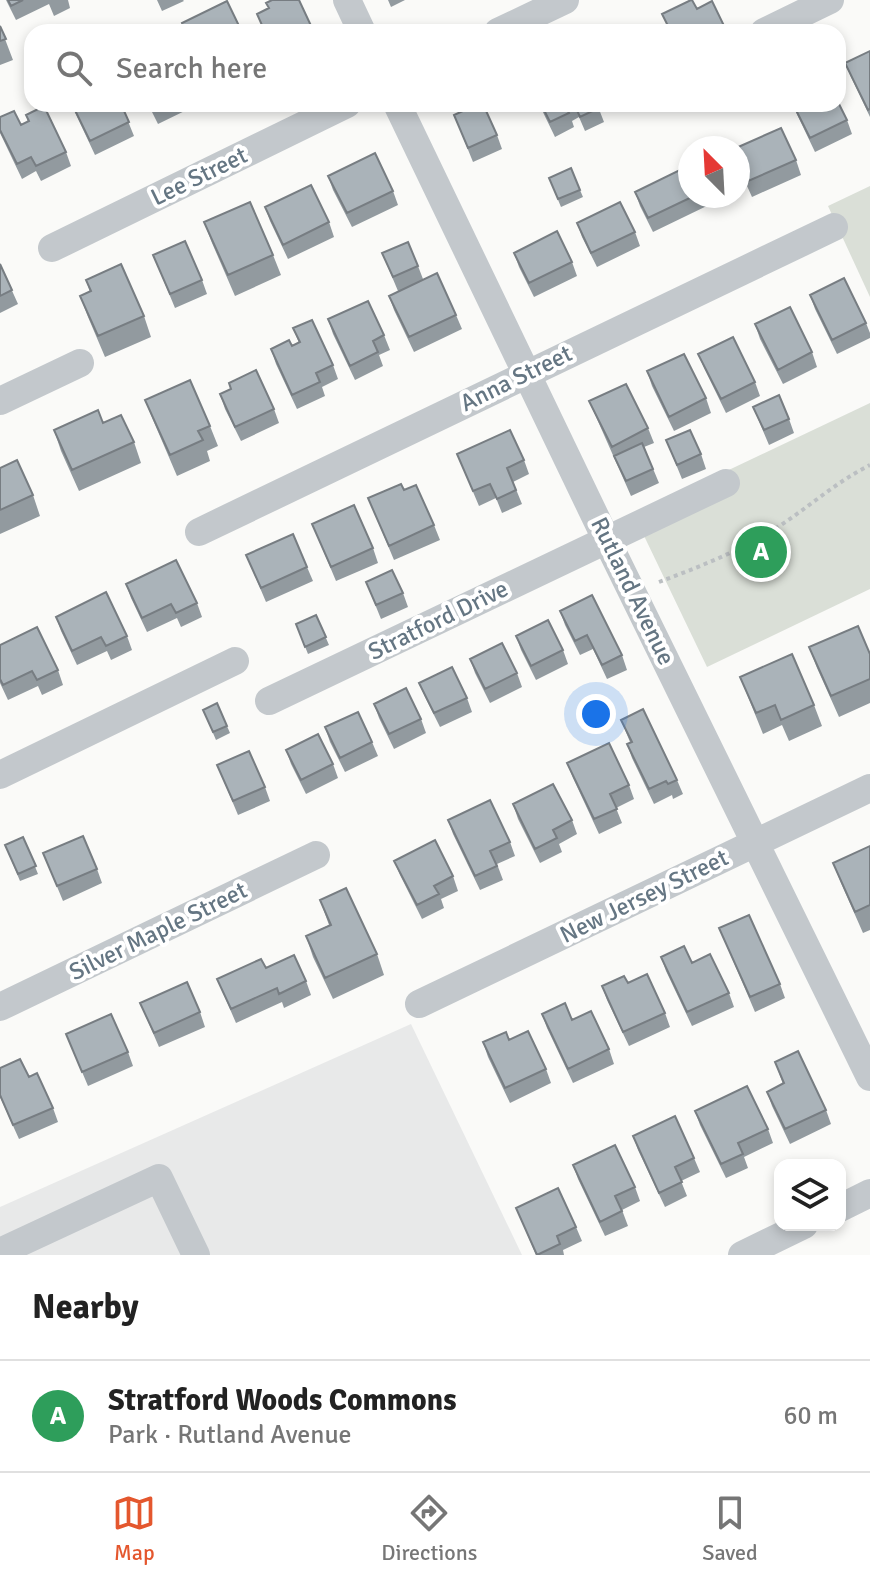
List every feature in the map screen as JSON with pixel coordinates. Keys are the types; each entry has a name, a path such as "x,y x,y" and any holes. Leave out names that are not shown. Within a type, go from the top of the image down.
{"street":[{"path":"347,0 358,24"},
{"path":"515,24 565,0"},
{"path":"780,24 830,0"},
{"name":"Lee Street","path":"52,248 331,112"},
{"name":"Rutland Avenue","path":"401,112 870,1077"},
{"name":"Anna Street","path":"199,532 834,227"},
{"path":"0,401 80,363"},
{"name":"Stratford Drive","path":"269,701 726,483"},
{"path":"0,775 235,661"},
{"name":"New Jersey Street","path":"419,1004 870,788"},
{"name":"Silver Maple Street","path":"0,1007 316,855"},
{"path":"0,1252 159,1178 196,1255"},
{"path":"846,1205 870,1193"},
{"path":"742,1255 792,1231"}],"path":[{"path":"659,582 775,529 846,477 870,465"}],"shaded area":[{"path":"870,186 870,297 828,206"},
{"path":"870,403 870,589 707,667 634,515"},
{"path":"411,1024 522,1255 0,1255 0,1207"}],"building":[{"path":"8,0 23,0 11,6"},
{"path":"272,0 299,0 310,24 261,24 257,14 269,8 266,3"},
{"path":"692,0 697,9 712,1 723,24 667,24 662,14"},
{"path":"227,1 238,24 182,24"},
{"path":"0,26 6,39 0,41"},
{"path":"870,51 868,110 846,65"},
{"path":"14,111 21,125 29,121 26,115 47,112 66,152 36,166 31,157 17,164 0,130 0,117"},
{"path":"76,112 125,112 129,122 90,141"},
{"path":"487,112 497,135 468,148 454,115"},
{"path":"545,112 568,112 569,113 550,122"},
{"path":"797,112 843,112 847,120 810,138"},
{"path":"781,128 796,160 750,180 750,142"},
{"path":"375,153 393,191 347,213 328,176"},
{"path":"571,168 580,190 558,199 549,178"},
{"path":"678,171 678,204 648,218 635,192"},
{"path":"311,185 329,222 283,245 265,207"},
{"path":"250,202 273,255 228,275 204,222"},
{"path":"620,202 635,232 591,253 577,223"},
{"path":"557,231 572,262 529,283 514,253"},
{"path":"185,241 202,280 170,294 153,255"},
{"path":"408,242 418,266 393,277 382,253"},
{"path":"0,264 12,290 0,296"},
{"path":"121,264 144,316 98,336 80,296 91,291 86,280"},
{"path":"437,273 456,315 409,337 389,296"},
{"path":"844,278 866,323 832,340 810,295"},
{"path":"368,301 384,335 373,341 378,352 350,366 328,319"},
{"path":"790,307 812,352 778,370 755,324"},
{"path":"312,320 333,365 316,373 320,382 292,395 271,349 289,340 292,346 300,342 293,328"},
{"path":"733,337 755,382 721,399 698,354"},
{"path":"684,354 706,398 669,417 647,371"},
{"path":"256,370 274,409 235,427 220,394 231,389 229,383"},
{"path":"190,380 210,426 198,431 203,440 170,455 145,400"},
{"path":"626,384 648,428 612,447 589,401"},
{"path":"779,395 789,419 764,430 753,407"},
{"path":"98,410 103,423 121,415 134,442 72,470 54,430"},
{"path":"510,430 524,460 507,468 516,490 497,499 490,484 473,491 457,454"},
{"path":"690,430 701,454 677,465 666,440"},
{"path":"642,443 653,469 626,481 614,456"},
{"path":"17,460 33,495 0,510 0,468"},
{"path":"401,484 404,490 416,485 434,525 389,546 368,498"},
{"path":"354,505 373,548 331,567 312,524"},
{"path":"293,534 307,567 261,588 246,555"},
{"path":"176,560 197,603 176,613 171,604 142,618 126,584"},
{"path":"392,570 403,593 376,605 366,582"},
{"path":"106,592 127,636 106,646 101,637 72,651 56,617"},
{"path":"592,595 622,655 602,665 587,635 575,641 560,611"},
{"path":"316,615 326,637 305,647 296,624"},
{"path":"548,620 563,650 531,666 516,636"},
{"path":"858,626 870,654 870,679 831,696 809,647"},
{"path":"37,627 58,670 37,680 32,671 3,685 0,679 0,645"},
{"path":"502,643 517,673 485,689 470,659"},
{"path":"792,654 814,705 781,720 775,705 756,713 740,677"},
{"path":"452,667 467,698 434,713 419,683"},
{"path":"406,688 421,719 389,734 374,704"},
{"path":"217,703 227,726 213,732 203,710"},
{"path":"643,709 677,780 668,784 666,781 649,789 627,744 632,742 621,720"},
{"path":"358,712 372,742 340,758 325,727"},
{"path":"318,734 333,764 301,780 286,750"},
{"path":"609,743 629,785 610,794 617,809 594,819 567,763"},
{"path":"249,751 265,787 233,801 217,765"},
{"path":"553,784 572,820 553,830 557,838 535,849 513,804"},
{"path":"490,800 510,842 490,851 497,866 475,876 448,820"},
{"path":"83,836 97,869 57,886 43,853"},
{"path":"23,837 36,866 18,874 5,845"},
{"path":"435,840 453,876 434,886 439,894 417,905 394,861"},
{"path":"870,846 870,905 855,912 833,863"},
{"path":"346,888 377,954 325,978 306,936 331,925 320,900"},
{"path":"749,915 780,984 750,997 719,928"},
{"path":"684,946 692,963 710,954 729,993 687,1012 661,957"},
{"path":"294,955 306,981 279,994 277,988 231,1009 217,979 261,959 266,968"},
{"path":"647,974 665,1013 623,1032 602,986 624,976 628,983"},
{"path":"187,982 200,1012 154,1033 140,1003"},
{"path":"565,1003 572,1020 591,1011 609,1049 568,1069 542,1014"},
{"path":"111,1014 128,1052 82,1072 66,1034"},
{"path":"528,1031 546,1069 505,1088 483,1042 506,1032 509,1040"},
{"path":"798,1051 826,1110 785,1129 767,1092 784,1083 775,1062"},
{"path":"20,1059 29,1077 37,1073 53,1108 13,1125 0,1095 0,1068"},
{"path":"747,1086 768,1129 738,1143 743,1154 721,1164 695,1111"},
{"path":"675,1116 694,1158 675,1167 682,1182 659,1193 633,1136"},
{"path":"615,1145 635,1187 615,1196 622,1211 600,1222 573,1165"},
{"path":"558,1188 576,1227 557,1236 560,1244 537,1255 516,1208"}],"place":[{"name":"Stratford Woods Commons","path":"761,552"}]}
